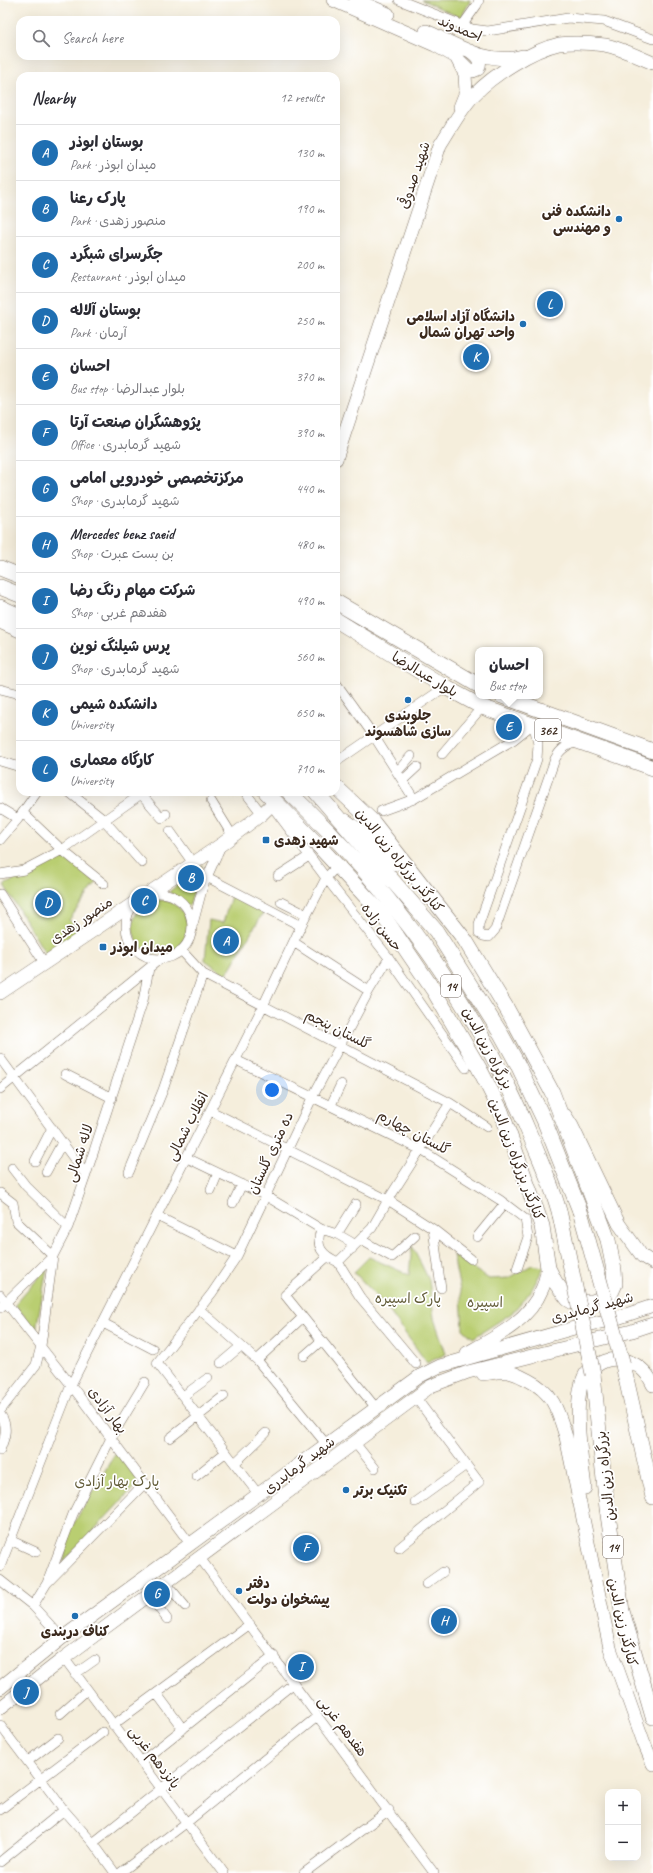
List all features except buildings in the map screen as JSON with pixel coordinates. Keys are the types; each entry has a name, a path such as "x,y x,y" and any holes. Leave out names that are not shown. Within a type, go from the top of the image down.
{"main road":[{"name":"احمدوند","path":"334,0 435,45 456,57 465,74 466,92 457,117"},
{"name":"احمدوند","path":"356,0 492,59 512,60 532,54"},
{"name":"شهید صدوقی","path":"340,447 440,146 457,117 475,95 496,78 532,54 559,44 581,43 606,45 653,63"},
{"path":"456,57 468,69 473,71 478,69 480,65 476,55 466,49"},
{"path":"0,568 16,574"},
{"path":"0,587 16,593"},
{"name":"بلوار عبدالرضا","path":"340,604 475,683"},
{"path":"0,607 16,614"},
{"path":"0,607 16,617"},
{"path":"340,620 346,612 352,610"},
{"path":"0,621 16,628"},
{"name":"بلوار عبدالرضا","path":"340,623 445,687 482,707 653,768"},
{"name":"362","path":"510,699 653,751"},
{"name":"کنارگذر بزرگراه زین الدین","path":"268,803 337,866 382,914 434,991 482,1074 501,1111 540,1219 548,1268 555,1282 568,1299 573,1302 593,1302 610,1295 615,1284 614,1270 608,1240 552,1092 507,1009 465,940 372,821 340,791"},
{"name":"بزرگراه زین الدین","path":"293,796 336,837 409,925 463,1003 496,1060 517,1104 554,1190 594,1374 607,1508 622,1611 653,1716"},
{"name":"بزرگراه زین الدین","path":"320,796 340,817 436,931 501,1034 544,1120 580,1211 623,1365 653,1497"},
{"name":"منصور زهدی","path":"0,994 222,844 268,803"},
{"path":"340,817 367,837 395,862 443,911"},
{"path":"552,1092 572,1126 619,1224 642,1256 653,1263"},
{"path":"447,1364 500,1334 525,1316 542,1289 548,1268"},
{"name":"شهید گرمابدری","path":"0,1688 62,1638 420,1376 447,1364 653,1306"},
{"name":"شهید گرمابدری","path":"0,1708 64,1658 431,1386 468,1372 632,1331 653,1324"},
{"path":"591,1554 578,1422 580,1390 586,1373 602,1362 616,1359 630,1361 639,1366 653,1385"},
{"path":"431,1386 474,1374 508,1372 540,1386 550,1396 559,1414 566,1437 591,1554"},
{"path":"191,1545 200,1558"},
{"name":"کنارگذر زین الدین","path":"591,1554 610,1648 638,1728 653,1764"}],"street":[{"path":"399,0 472,30 488,31 568,18 604,21 653,40"},
{"path":"462,26 479,0"},
{"path":"340,759 445,687"},
{"path":"0,689 16,693"},
{"path":"340,689 374,736 414,799"},
{"path":"442,754 482,707"},
{"path":"381,811 414,799 513,740 528,728 534,726 538,744 535,765 479,924 479,933 484,936 490,936 495,930 550,772 560,750 568,745 582,742"},
{"path":"397,772 411,756"},
{"path":"0,761 16,766"},
{"path":"535,765 546,761 550,765 550,772"},
{"path":"403,780 417,767"},
{"path":"0,840 21,816 34,796"},
{"path":"74,796 104,820 142,863"},
{"path":"0,874 24,870 62,850 138,796"},
{"path":"144,796 162,818 166,814"},
{"name":"حسن زاده","path":"253,796 268,803 389,958 466,1068"},
{"path":"211,801 232,834"},
{"path":"0,808 21,816 104,884"},
{"path":"170,830 193,863"},
{"path":"192,927 188,911 177,898 160,894 146,896 139,900 131,909 126,925 130,942 139,952 151,958 168,958 181,950 189,940 206,877 222,844"},
{"path":"278,876 309,856"},
{"name":"انقلاب شمالی","path":"0,1566 71,1385 264,1006 301,926 326,878 337,866"},
{"path":"206,877 301,926"},
{"path":"0,894 44,964"},
{"path":"281,902 307,915"},
{"path":"294,943 369,991"},
{"name":"گلستان پنجم","path":"181,950 203,974 450,1103 487,1127"},
{"name":"ده متری گلستان","path":"183,1396 157,1363 199,1310 237,1256 287,1148 339,1045 389,958"},
{"path":"0,1090 160,959"},
{"name":"لاله شمالی","path":"0,1410 36,1365 41,1346 53,1256 68,1227 112,1098 143,1001 149,968"},
{"path":"129,1172 163,1090 203,974"},
{"path":"0,1058 86,1175"},
{"name":"گلستان چهارم","path":"236,1060 313,1096 421,1150 525,1219 528,1237 517,1269"},
{"path":"65,1074 112,1098"},
{"path":"331,1105 341,1084"},
{"path":"338,1262 372,1228 388,1200 450,1103"},
{"path":"210,1111 287,1148 388,1200 433,1229 471,1259"},
{"path":"35,1161 52,1128"},
{"path":"46,1172 62,1143"},
{"path":"186,1158 266,1196 321,1229 337,1234 351,1242 352,1249"},
{"path":"12,1168 26,1186 68,1227"},
{"path":"210,1190 218,1173"},
{"path":"233,1203 242,1184"},
{"path":"0,1193 13,1203 16,1221 53,1256 3,1306"},
{"path":"337,1234 356,1204"},
{"path":"477,1237 504,1204"},
{"path":"157,1216 237,1256"},
{"path":"321,1229 318,1239 319,1246 326,1257 338,1262 360,1297 416,1364"},
{"path":"433,1229 441,1288"},
{"path":"361,1240 392,1257 415,1236"},
{"path":"326,1257 285,1295 376,1408"},
{"name":"بهار آزادی","path":"0,1295 3,1306 41,1346 191,1545"},
{"path":"199,1310 257,1360 327,1444"},
{"path":"257,1360 302,1318"},
{"path":"103,1323 154,1349"},
{"path":"304,1356 321,1341"},
{"path":"221,1363 241,1346"},
{"path":"208,1378 183,1396 259,1495"},
{"path":"33,1606 47,1583 73,1514 111,1438 145,1382"},
{"path":"170,1438 224,1396"},
{"path":"399,1548 479,1482 416,1398"},
{"path":"0,1414 5,1420 5,1436 0,1450"},
{"path":"235,1463 266,1433"},
{"path":"355,1443 375,1468"},
{"path":"196,1476 226,1452"},
{"path":"415,1502 466,1465"},
{"path":"47,1583 145,1483"},
{"path":"10,1540 36,1552"},
{"name":"هفدهم غربی","path":"200,1558 389,1810 434,1873"},
{"path":"426,1584 443,1572"},
{"path":"0,1580 33,1606 62,1638"},
{"path":"166,1583 185,1606"},
{"path":"149,1595 167,1619"},
{"path":"113,1725 250,1624"},
{"path":"141,1762 274,1656"},
{"name":"پانزدهم غربی","path":"64,1658 224,1873"},
{"path":"75,1674 95,1660"},
{"path":"93,1843 294,1683"},
{"path":"60,1714 87,1690"},
{"path":"157,1694 183,1729"},
{"path":"120,1873 186,1823 318,1716"},
{"path":"0,1725 42,1778 64,1810 93,1843 115,1873"},
{"path":"0,1810 103,1732"},
{"path":"26,1758 55,1737"},
{"path":"0,1862 64,1810"},
{"path":"304,1873 389,1810"}],"green space":[{"path":"422,0 470,0 470,1 461,18"},
{"path":"64,855 97,882 69,920 82,932 45,953 4,885"},
{"path":"202,865 189,906 169,892"},
{"path":"231,896 263,913 226,975 205,960 209,920 223,923"},
{"path":"160,900 170,902 179,908 185,917 187,927 185,937 179,946 170,952 160,954 150,952 141,946 135,937 133,927 135,917 141,908 150,902"},
{"name":"پارک اسپیره","path":"412,1246 429,1280 434,1318 446,1354 427,1363 384,1304 354,1272 369,1257 409,1275"},
{"name":"اسپیره","path":"453,1255 489,1279 509,1278 532,1265 544,1267 531,1291 512,1313 473,1338 463,1329 461,1295"},
{"path":"47,1268 36,1330 15,1305"},
{"name":"پارک بهار آزادی","path":"116,1452 139,1482 63,1563 71,1528"}],"place":[{"name":"دانشکده فنی و مهندسی","path":"619,219"},
{"name":"کارگاه معماری","path":"550,304"},
{"name":"دانشگاه آزاد اسلامی واحد تهران شمال","path":"523,324"},
{"name":"دانشکده شیمی","path":"476,357"},
{"name":"جلوبندی سازی شاهسوند","path":"408,700"},
{"name":"احسان","path":"509,727"},
{"name":"شهید زهدی","path":"266,840"},
{"name":"پارک رعنا","path":"191,878"},
{"name":"جگرسرای شبگرد","path":"144,901"},
{"name":"بوستان آلاله","path":"48,903"},
{"name":"بوستان ابوذر","path":"226,941"},
{"name":"میدان ابوذر","path":"103,947"},
{"name":"تکنیک برتر","path":"346,1490"},
{"name":"پژوهشگران صنعت آرتا","path":"306,1548"},
{"name":"دفتر پیشخوان دولت","path":"239,1591"},
{"name":"مرکزتخصصی خودرویی امامی","path":"157,1594"},
{"name":"کناف دربندی","path":"75,1616"},
{"name":"Mercedes benz saeid","path":"444,1621"},
{"name":"شرکت مهام رنگ رضا","path":"301,1667"},
{"name":"پرس شیلنگ نوین","path":"26,1692"}]}
